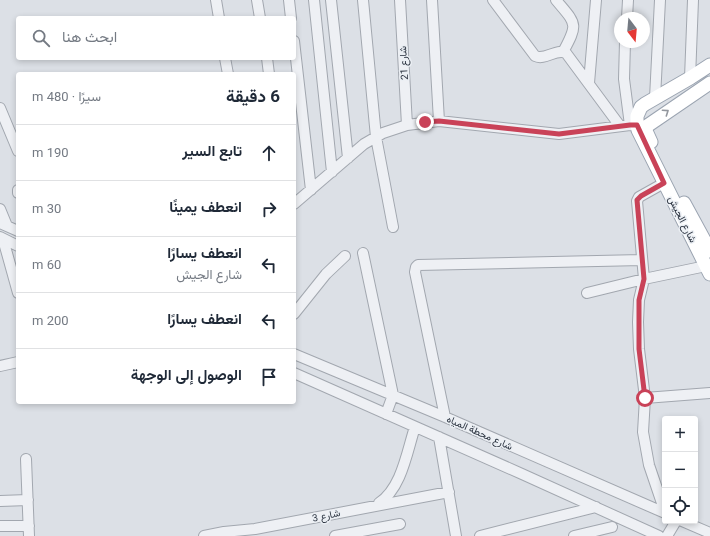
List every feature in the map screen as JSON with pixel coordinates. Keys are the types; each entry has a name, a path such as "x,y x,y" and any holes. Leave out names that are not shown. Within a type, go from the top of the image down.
{"main road":[{"path":"710,65 645,104 639,111 636,120 638,125 710,83"},
{"name":"شارع الجيش","path":"638,125 664,183 708,270"},
{"name":"شارع الجيش","path":"638,125 646,131 706,237 710,251"}],"street":[{"path":"216,0 219,16"},
{"path":"257,0 260,16"},
{"path":"289,0 291,16"},
{"path":"314,0 332,172"},
{"path":"331,0 348,158"},
{"path":"363,0 376,137 393,227"},
{"name":"شارع 21","path":"400,0 407,125"},
{"path":"432,0 439,121"},
{"path":"493,0 535,56 540,58 563,52 573,34 574,26 567,13 556,0"},
{"path":"589,83 596,0"},
{"path":"627,12 628,0"},
{"path":"655,98 660,0"},
{"path":"690,78 693,0"},
{"path":"296,202 360,147 392,129 407,125 439,121 559,134 638,125 624,79 625,48"},
{"path":"563,52 589,83 620,126"},
{"path":"296,59 311,190"},
{"path":"225,60 228,72"},
{"path":"266,60 269,72"},
{"path":"0,108 16,146"},
{"path":"662,504 649,465 645,446 643,418 645,398 639,349 638,322 639,300 644,279 637,200 641,196 664,183"},
{"path":"0,209 3,224 16,230"},
{"path":"2,238 16,245"},
{"path":"2,238 16,286"},
{"path":"363,253 392,394 386,414"},
{"path":"296,312 326,274 345,256"},
{"path":"445,417 415,272 418,265 642,260"},
{"path":"587,293 644,279 708,270"},
{"name":"شارع محطة المياه","path":"296,355 392,394 662,512"},
{"path":"0,366 16,362"},
{"path":"296,374 659,536"},
{"path":"645,398 710,393"},
{"path":"371,506 385,499 392,491 397,482 415,427"},
{"path":"439,437 456,536"},
{"path":"0,526 29,531 26,459"},
{"name":"شارع 3","path":"204,536 254,529 449,492"},
{"path":"0,501 28,500"},
{"path":"480,536 596,507"},
{"path":"574,536 611,531 612,515"},
{"path":"335,536 400,524"},
{"path":"667,536 674,524"},
{"path":"690,524 707,530"}],"route":[{"path":"425,122 439,121 559,134 637,125 638,130 664,183 641,196 637,200 644,279 639,300 639,349 645,398"}]}
